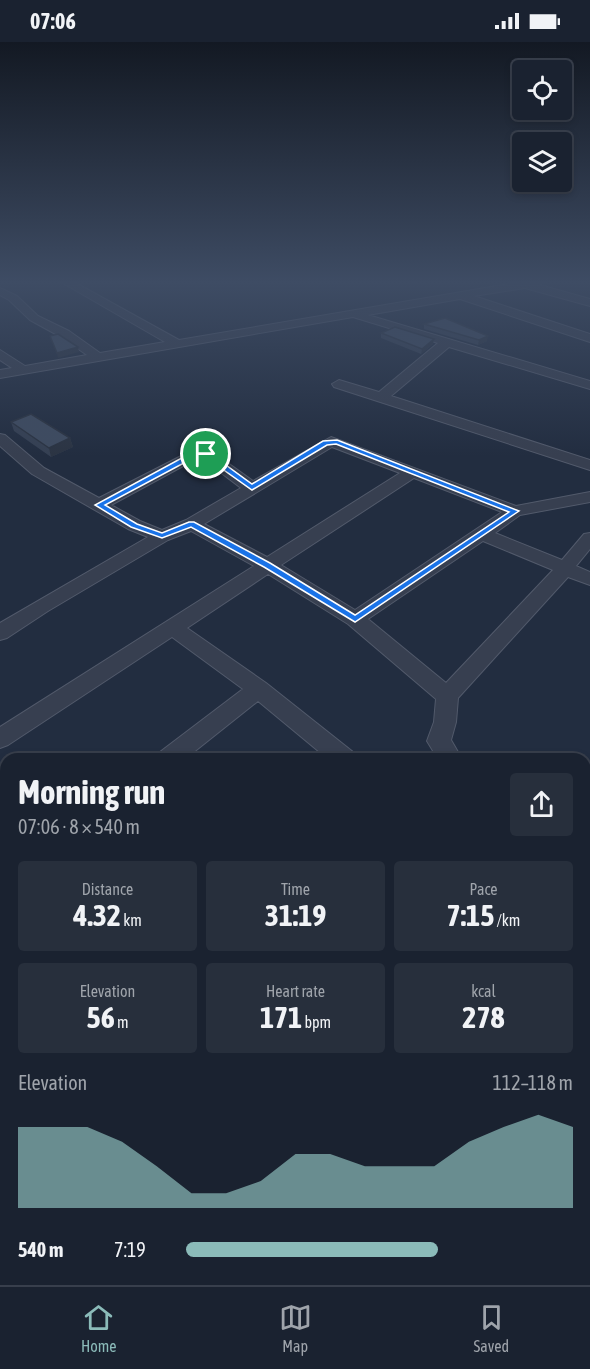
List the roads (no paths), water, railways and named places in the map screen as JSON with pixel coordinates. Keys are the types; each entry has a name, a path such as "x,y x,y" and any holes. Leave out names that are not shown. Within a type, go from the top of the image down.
{"street":[{"path":"73,340 97,357"},
{"path":"170,340 177,344"},
{"path":"0,374 200,340"},
{"path":"436,340 590,385"},
{"path":"382,397 446,343"},
{"path":"0,354 23,370"},
{"path":"339,384 590,465"},
{"path":"0,438 38,471 134,525 162,536"},
{"path":"0,633 41,606 162,536 192,524 331,441 515,511"},
{"path":"99,505 194,455 200,454 206,454 252,488"},
{"path":"0,739 412,472"},
{"path":"355,619 515,511 590,497"},
{"path":"192,524 267,565 355,619 447,696"},
{"path":"480,533 590,579"},
{"path":"446,753 439,741 445,722 447,696 590,538"},
{"path":"172,627 258,689 338,753"},
{"path":"176,753 258,689"}]}
